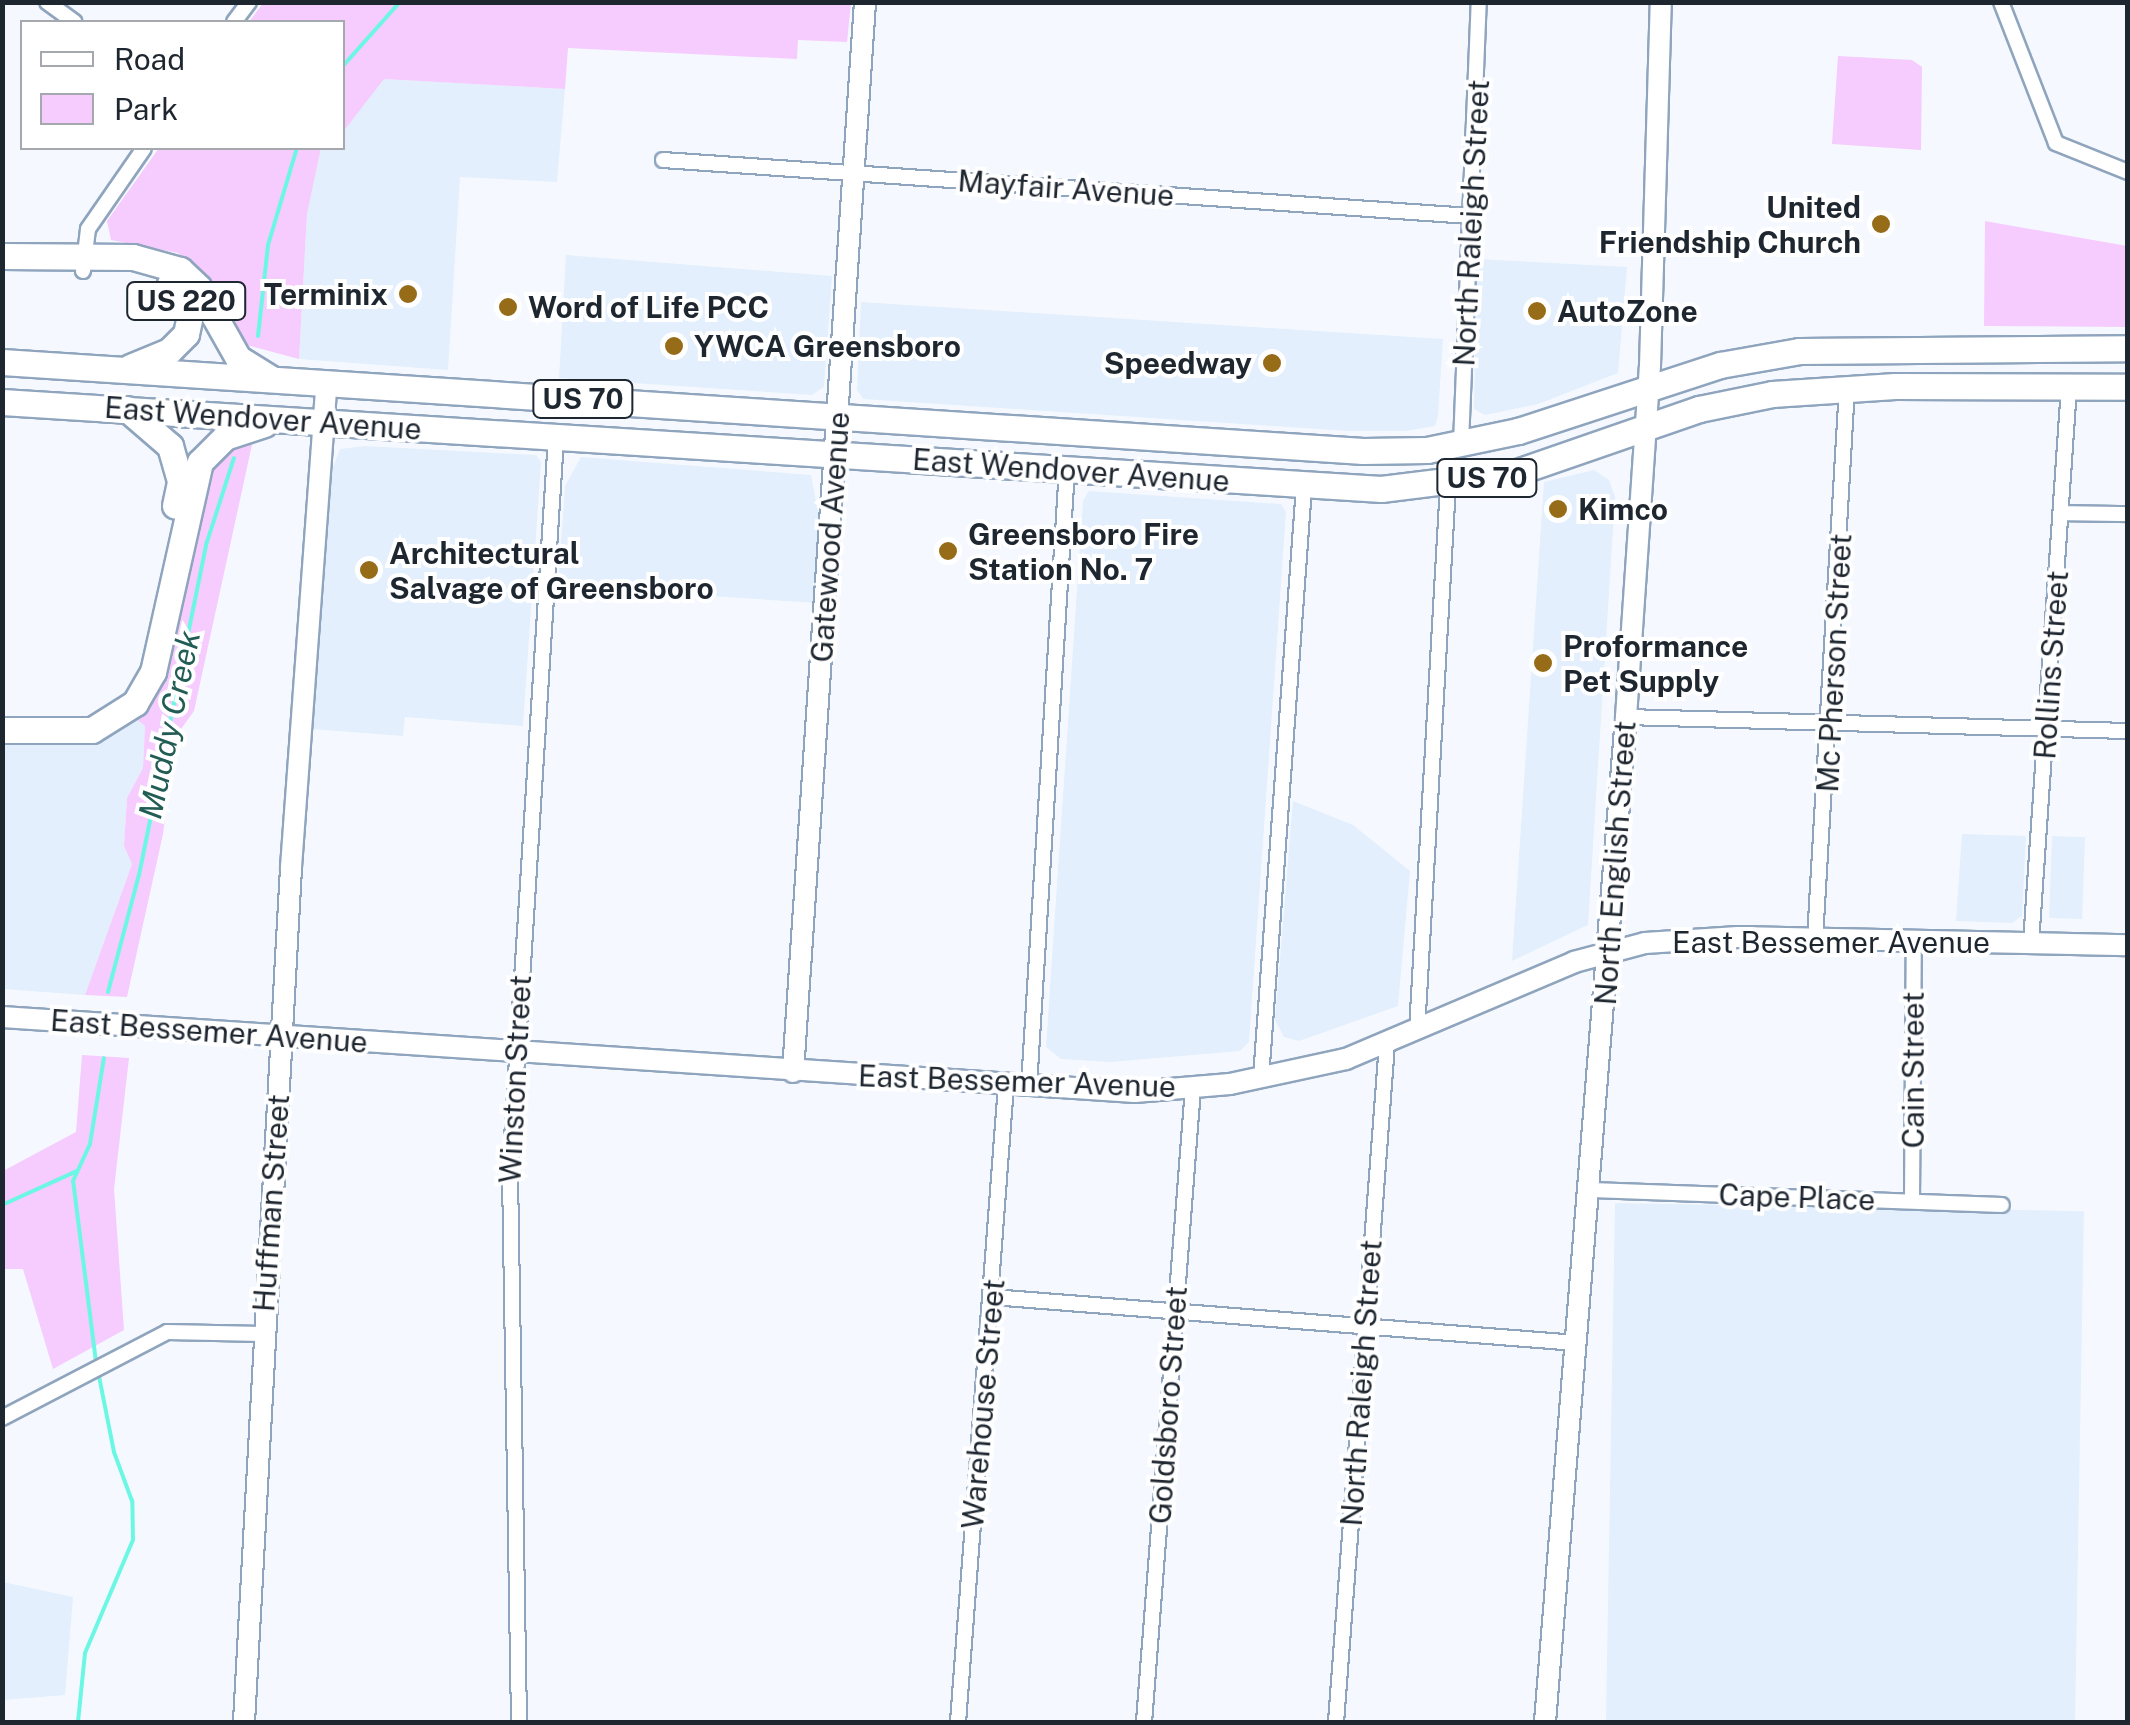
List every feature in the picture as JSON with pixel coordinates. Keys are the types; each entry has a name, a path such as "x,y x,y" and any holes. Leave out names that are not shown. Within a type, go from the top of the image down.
{"highway":[{"path":"2,256 84,263 153,260 180,270 198,287 238,358 280,381"},
{"name":"US 220","path":"2,271 84,263 152,275 185,298 191,324 180,342 120,370"},
{"name":"East Wendover Avenue","path":"2,362 1314,449 1461,444 1747,360 1831,348 2128,348"},
{"name":"East Wendover Avenue","path":"2,402 1304,487 1448,485 1517,472 1646,426 1738,400 1847,387 2128,387"},
{"path":"2,714 92,715 133,681 180,482 170,446 127,409"},
{"path":"2,730 92,730 135,702 152,672 200,462 225,437 286,418"}],"street":[{"path":"46,2 72,20"},
{"name":"Gatewood Avenue","path":"793,1072 865,2"},
{"name":"North Raleigh Street","path":"1461,444 1480,2"},
{"name":"North English Street","path":"1545,1722 1592,1190 1646,426 1661,2"},
{"path":"2001,2 2056,143 2128,172"},
{"path":"84,263 94,216 143,150"},
{"name":"Mayfair Avenue","path":"663,160 1469,216"},
{"name":"Huffman Street","path":"244,1722 263,1334 326,385"},
{"name":"Mc Pherson Street","path":"1815,939 1831,723 1847,387"},
{"name":"Rollins Street","path":"2031,943 2069,387"},
{"name":"Winston Street","path":"519,1722 509,1224 514,1050 556,437"},
{"path":"1029,1086 1067,470"},
{"path":"1417,1031 1448,485"},
{"path":"1261,1078 1304,487"},
{"path":"2062,513 2128,514"},
{"path":"1626,717 2128,731"},
{"name":"East Bessemer Avenue","path":"2,1018 1029,1086 1192,1088 1261,1078 1387,1043 1608,952 1677,939 2128,945"},
{"name":"Cain Street","path":"1912,1200 1914,940"},
{"name":"North Raleigh Street","path":"1336,1722 1387,1043"},
{"name":"Warehouse Street","path":"958,1722 1006,1084"},
{"name":"Goldsboro Street","path":"1144,1722 1192,1088"},
{"name":"Cape Place","path":"1592,1190 2002,1205"},
{"path":"992,1298 1577,1344"},
{"path":"2,1418 167,1332 263,1334"}],"shaded area":[{"path":"384,79 565,89 557,182 460,177 448,370 299,359 307,214 321,150 345,150 345,129"},
{"path":"566,255 832,276 824,387 812,395 559,378"},
{"path":"1477,259 1627,267 1618,373 1538,404 1485,415 1474,409"},
{"path":"861,302 1443,339 1438,416 1435,426 1406,431 1348,431 863,399 857,390"},
{"path":"364,446 536,455 541,462 523,726 405,717 403,736 312,729 331,473 340,449"},
{"path":"581,457 811,475 821,527 816,603 558,586 565,486"},
{"path":"1594,470 1609,480 1615,497 1588,925 1512,961 1544,482"},
{"path":"1089,491 1281,504 1286,512 1249,1042 1240,1051 1111,1062 1061,1059 1046,1047 1083,501"},
{"path":"135,718 145,726 143,768 127,798 124,846 132,864 85,995 3,989 2,738 100,738"},
{"path":"1293,801 1353,825 1410,871 1398,1006 1299,1041 1284,1037 1275,1020"},
{"path":"1962,834 2026,836 2022,916 2012,923 1956,921"},
{"path":"2052,836 2085,837 2082,919 2049,918"},
{"path":"1615,1203 2084,1211 2075,1722 1606,1722"},
{"path":"3,1582 73,1597 65,1695 3,1700"}],"green space":[{"path":"851,2 847,42 798,40 797,59 568,48 565,89 384,79 345,129 345,20 250,20 263,3"},
{"path":"1838,56 1912,60 1922,67 1921,150 1832,144"},
{"path":"158,150 321,150 307,214 299,359 239,343 200,270 178,253 111,240 107,221"},
{"path":"1985,221 2127,246 2127,327 1984,326"},
{"path":"253,440 194,711 176,736 163,834 127,997 85,995 132,864 124,846 127,798 143,768 145,726 135,718 203,474 226,450"},
{"path":"82,1055 129,1058 114,1189 124,1330 53,1369 23,1269 3,1269 3,1171 76,1132"}],"waterway":[{"name":"Muddy Creek","path":"345,64 400,2"},
{"name":"Muddy Creek","path":"258,336 268,245 296,150"},
{"name":"Muddy Creek","path":"108,992 139,875 207,542 234,458"},
{"path":"96,1362 73,1181 90,1144 104,1058"},
{"name":"Muddy Creek","path":"2,1205 77,1171"},
{"path":"78,1722 85,1653 133,1540 132,1501 114,1452 98,1371"}],"place":[{"name":"United Friendship Church","path":"1881,224"},
{"name":"Terminix","path":"408,294"},
{"name":"Word of Life PCC","path":"508,307"},
{"name":"AutoZone","path":"1537,311"},
{"name":"YWCA Greensboro","path":"674,346"},
{"name":"Speedway","path":"1272,363"},
{"name":"Kimco","path":"1558,509"},
{"name":"Greensboro Fire Station No. 7","path":"948,551"},
{"name":"Architectural Salvage of Greensboro","path":"369,570"},
{"name":"Proformance Pet Supply","path":"1543,663"}]}
